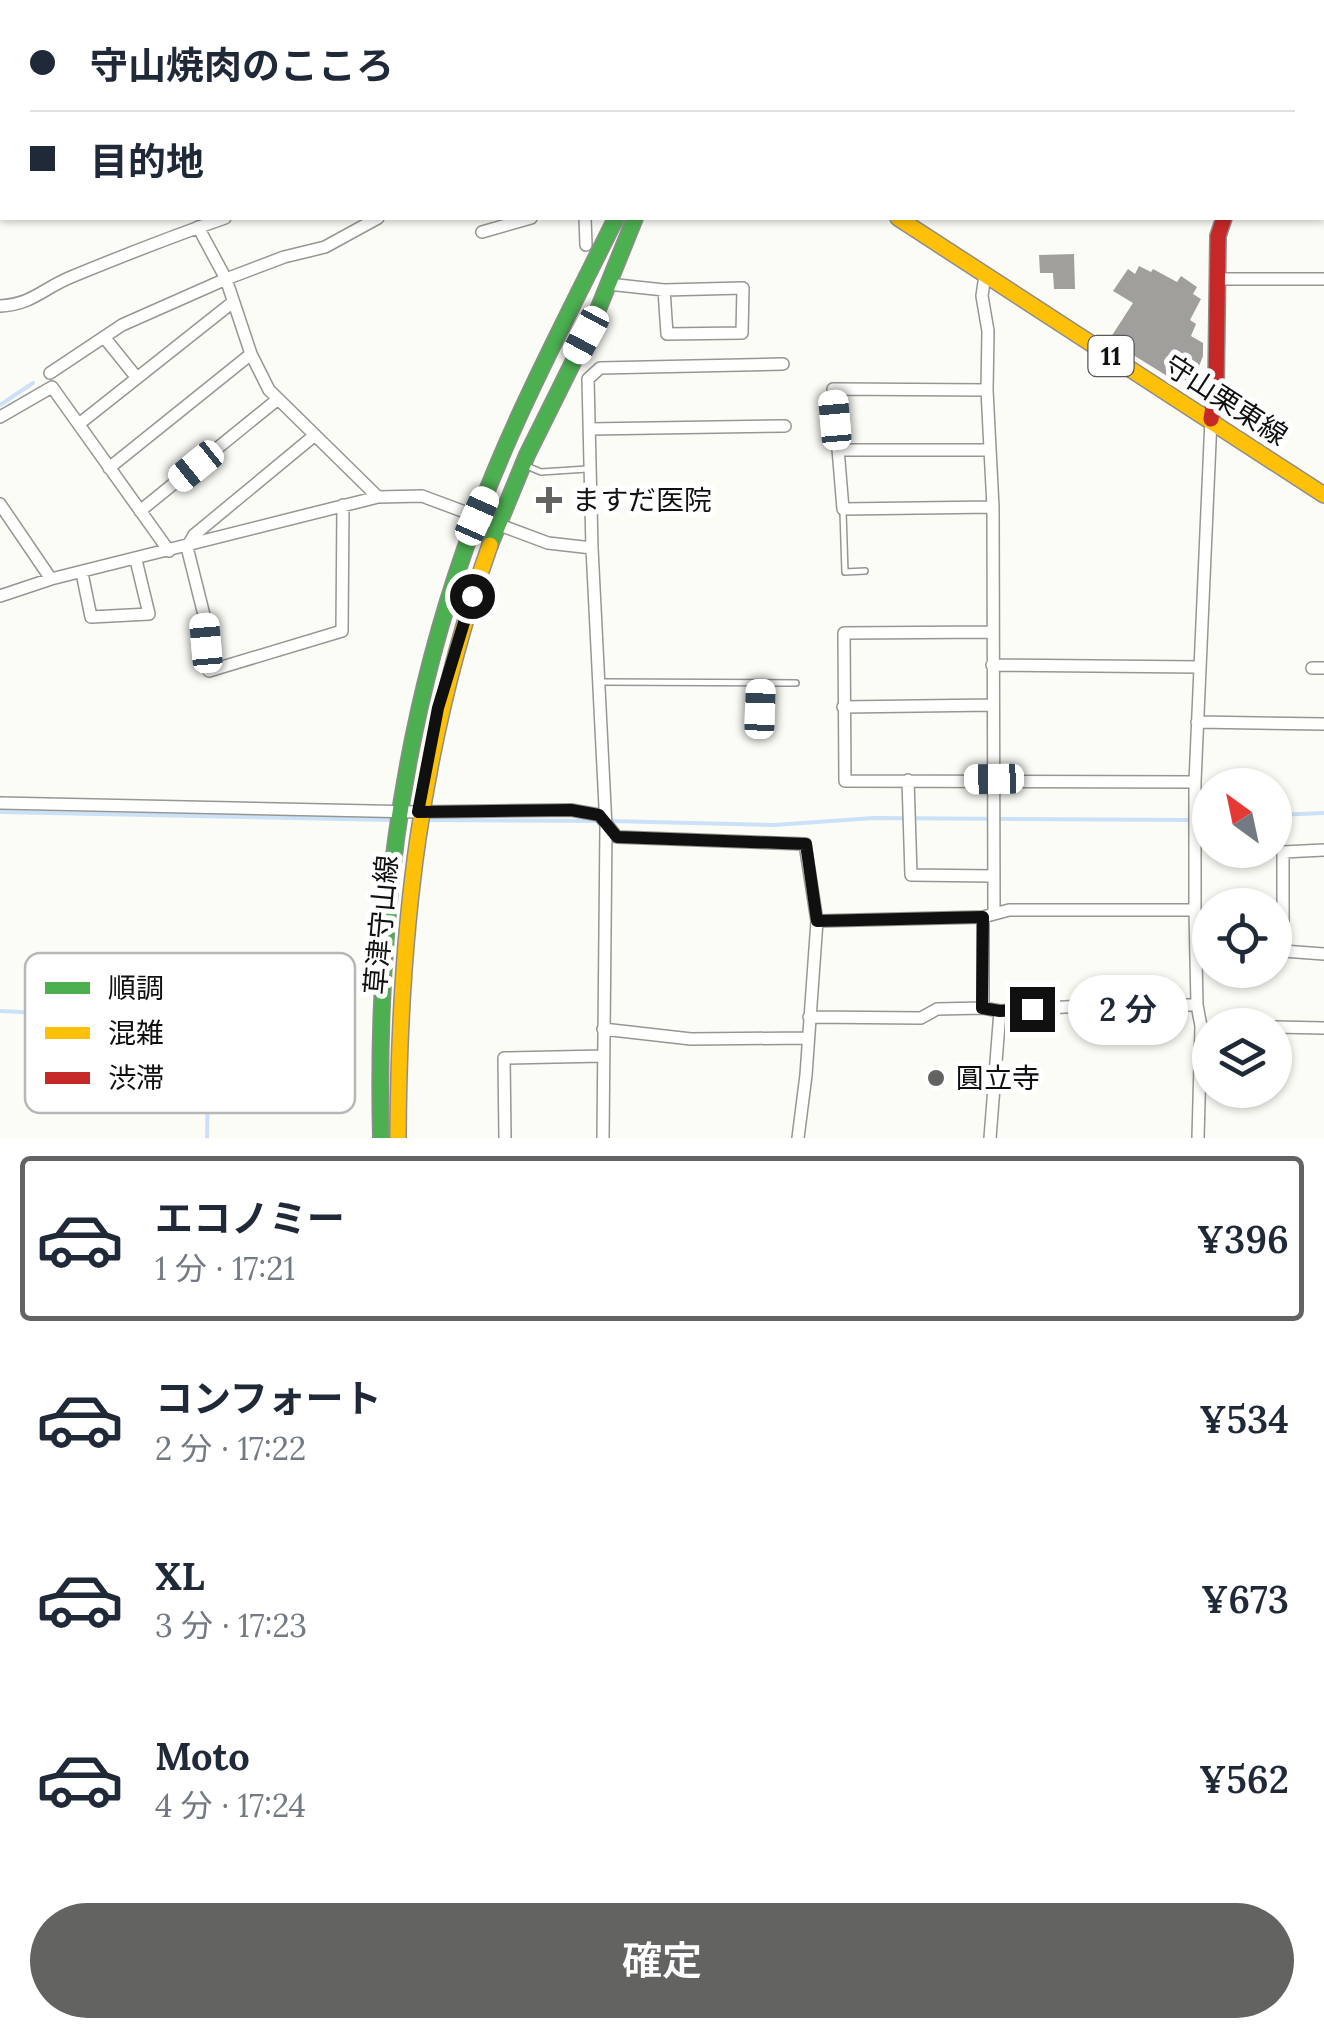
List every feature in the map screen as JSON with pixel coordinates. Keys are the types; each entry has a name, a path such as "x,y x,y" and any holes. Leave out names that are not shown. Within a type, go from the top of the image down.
{"main road":[{"name":"草津守山線","path":"380,1138 380,994 400,809 420,703 477,516 615,220"},
{"name":"草津守山線","path":"398,1138 398,1011 418,812 438,708 497,524 634,220"},
{"name":"守山栗東線","path":"901,220 1324,496"},
{"path":"1211,419 1216,388 1219,226 1223,220"}],"street":[{"path":"50,373 122,326 226,279 284,257 325,247 374,220"},
{"path":"482,232 524,220"},
{"path":"585,220 586,245"},
{"path":"0,306 22,304 57,283 190,224 226,279 262,379 378,498"},
{"path":"982,1008 992,876 994,779 994,507 987,390 988,331 982,296 985,275"},
{"path":"1218,279 1324,279"},
{"path":"608,284 664,290 743,288 742,334 667,334 664,290"},
{"path":"78,424 233,302"},
{"path":"104,337 136,378"},
{"path":"109,468 251,354"},
{"path":"604,1138 606,828 588,380 600,368 783,364"},
{"path":"0,418 52,387 169,551"},
{"path":"987,390 833,390 842,509 994,507"},
{"path":"140,511 278,399"},
{"path":"1196,768 1211,419"},
{"path":"590,430 785,426"},
{"path":"315,435 194,535 187,548 204,615 209,671 342,631 343,505"},
{"path":"838,450 990,450"},
{"path":"0,596 378,498 422,496 548,543 592,548"},
{"path":"0,504 52,580"},
{"path":"82,573 92,617 149,614 136,560"},
{"path":"992,632 844,633 845,782 1192,782"},
{"path":"992,666 1199,666"},
{"path":"843,707 993,705"},
{"path":"1198,722 1324,724"},
{"path":"908,780 911,875 992,876"},
{"path":"0,804 418,812 571,810 599,815 617,837 806,844 817,921 798,1138"},
{"path":"1324,850 1284,852 1283,951 1324,954"},
{"path":"817,921 1192,910"},
{"path":"1196,988 1198,1008"},
{"path":"809,1017 921,1018 936,1009 1197,1005"},
{"path":"990,1138 1000,1011"},
{"path":"1292,1027 1324,1028"},
{"path":"604,1028 691,1039 806,1038"},
{"path":"505,1138 504,1058 604,1056"},
{"path":"1198,1138 1200,1108"}],"lane":[{"path":"522,465 541,472 590,469"},
{"path":"842,509 845,572 865,571"},
{"path":"599,682 796,683"},
{"path":"760,734 761,684"}],"building":[{"path":"1074,254 1075,289 1054,289 1053,273 1040,273 1039,255"},
{"path":"1139,266 1177,282 1181,276 1197,287 1193,294 1201,299 1190,320 1196,324 1191,336 1203,343 1203,356 1196,374 1186,380 1172,379 1109,340 1133,303 1113,291 1128,269 1135,274"}],"waterway":[{"path":"161,0 566,0"},
{"path":"0,405 33,383"},
{"path":"0,812 391,820"},
{"path":"1292,814 1324,813"},
{"path":"610,821 774,825 874,818 1190,820"},
{"path":"425,820 601,821"},
{"path":"0,1011 25,1012"},
{"path":"207,1113 207,1138"}],"traffic: fast":[{"path":"381,1138 380,1063 388,913 396,840 423,694 465,549 498,464 615,220"},
{"path":"490,545 527,455 593,322 634,220"}],"traffic: slow":[{"path":"901,220 1324,495"},
{"path":"398,1138 403,985 418,837 446,692 490,545"}],"traffic: jam":[{"path":"1211,419 1216,388 1218,236 1223,220"}],"place":[{"name":"ますだ医院","path":"549,500"},
{"name":"圓立寺","path":"936,1078"}],"route":[{"path":"472,596 438,708 418,812 571,810 599,815 617,837 806,844 817,921 983,917 982,1008 1032,1009"}]}
